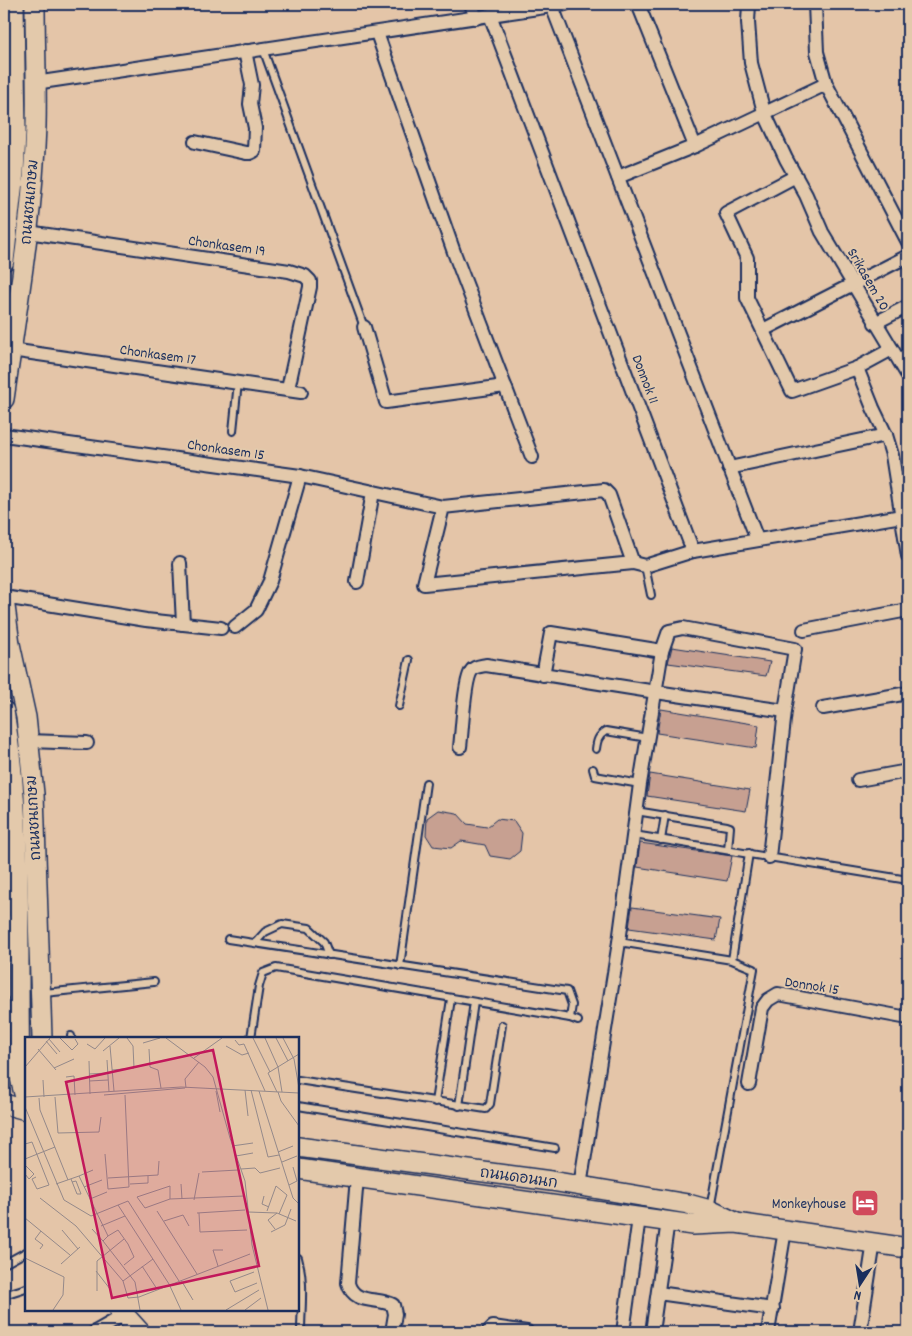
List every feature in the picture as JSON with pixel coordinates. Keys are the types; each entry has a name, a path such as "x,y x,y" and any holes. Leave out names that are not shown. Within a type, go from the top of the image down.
{"main road":[{"name":"ถนนชนเกษม","path":"4,261 12,172 14,4"},
{"name":"ถนนชนเกษม","path":"4,399 28,232 36,126 34,4"},
{"name":"ถนนชนเกษม","path":"4,598 10,644 26,717 34,794 42,1037"},
{"name":"ถนนชนเกษม","path":"4,711 12,812 18,856 11,920 20,1078 25,1097"},
{"path":"4,1104 25,1110"},
{"name":"ถนนดอนนก","path":"299,1147 580,1186 688,1204 710,1210 736,1223"},
{"name":"ถนนดอนนก","path":"299,1169 693,1225 736,1223 908,1248"},
{"path":"123,1312 140,1332"}],"street":[{"path":"471,4 476,18"},
{"path":"638,4 695,146"},
{"name":"Srikasem 20","path":"749,4 748,22 751,63 764,112 822,232 908,376"},
{"path":"815,4 816,52 826,84 908,242"},
{"path":"35,83 558,5 618,177 757,539"},
{"name":"Donnok 11","path":"490,15 693,551"},
{"path":"377,33 455,255 532,456"},
{"path":"195,142 246,153 254,151 255,128 250,104 252,85 245,51"},
{"path":"618,177 695,146 826,84"},
{"path":"796,176 726,213 747,258 747,298 792,391 857,368 892,349"},
{"name":"Chonkasem 19","path":"28,232 289,271 305,276 310,281 310,287 295,390"},
{"path":"763,330 908,256"},
{"path":"875,323 908,306"},
{"path":"364,327 386,402 506,386"},
{"name":"Chonkasem 17","path":"11,350 295,390"},
{"path":"857,368 886,435 892,456 904,516 908,556"},
{"name":"Chonkasem 15","path":"4,435 300,476 443,507 604,490 609,495 639,565"},
{"path":"729,468 886,435"},
{"path":"235,627 256,610 270,580 300,476"},
{"path":"357,582 373,492"},
{"path":"443,507 424,584 639,565 693,551 757,539 904,516"},
{"path":"180,563 183,624"},
{"path":"4,598 146,620 221,628"},
{"path":"804,630 908,610"},
{"path":"580,1186 619,942 640,784 662,651 669,630 683,628 795,649 785,711 769,857"},
{"path":"543,675 551,634 662,651"},
{"path":"460,747 467,684 471,671 475,667 486,665 785,711"},
{"path":"823,708 908,693"},
{"path":"28,742 87,743"},
{"path":"858,780 908,771"},
{"name":"Donnok 15","path":"749,1084 762,1008 768,1000 778,994 908,1018"},
{"path":"357,1178 348,1283 350,1291 355,1296 393,1305 395,1314 392,1332"},
{"path":"623,1332 639,1218"},
{"path":"652,1332 668,1221"},
{"path":"768,1332 785,1230"},
{"path":"860,1332 874,1242"},
{"path":"658,1293 773,1309"},
{"path":"95,1332 123,1312"},
{"path":"488,1332 493,1327 527,1332"}],"lane":[{"path":"263,49 364,327"},
{"path":"232,431 238,382"},
{"path":"639,565 651,595"},
{"path":"398,706 409,660"},
{"path":"596,749 598,739 606,731 648,738"},
{"path":"593,769 596,776 640,784"},
{"path":"400,966 426,783"},
{"path":"636,811 727,826 731,832 728,850"},
{"path":"661,840 665,815"},
{"path":"634,835 908,880"},
{"path":"732,960 749,854"},
{"path":"254,943 264,932 282,924 309,928 324,942 329,955"},
{"path":"228,939 567,991 572,1005 570,1018"},
{"path":"619,942 732,960 754,969 710,1210"},
{"path":"250,1037 263,973 276,968 570,1018 578,1021"},
{"path":"40,994 154,982"},
{"path":"435,1102 451,999"},
{"path":"459,1106 474,1002"},
{"path":"299,1080 486,1109 490,1104 502,1025"},
{"path":"299,1106 556,1148"},
{"path":"4,1264 25,1253"},
{"path":"299,1262 303,1297 301,1332"},
{"path":"4,1295 25,1288"}],"building":[{"path":"672,647 770,662 766,676 668,663"},
{"path":"661,709 759,725 756,748 657,733"},
{"path":"650,774 750,790 746,811 647,796"},
{"path":"438,810 457,813 467,824 487,827 497,819 514,821 522,833 520,851 510,859 490,856 485,845 461,841 451,848 433,846 426,835 427,818"},
{"path":"640,843 732,856 727,881 637,867"},
{"path":"632,907 720,919 716,940 629,928"}],"place":[{"name":"Monkeyhouse","path":"865,1203"}]}
